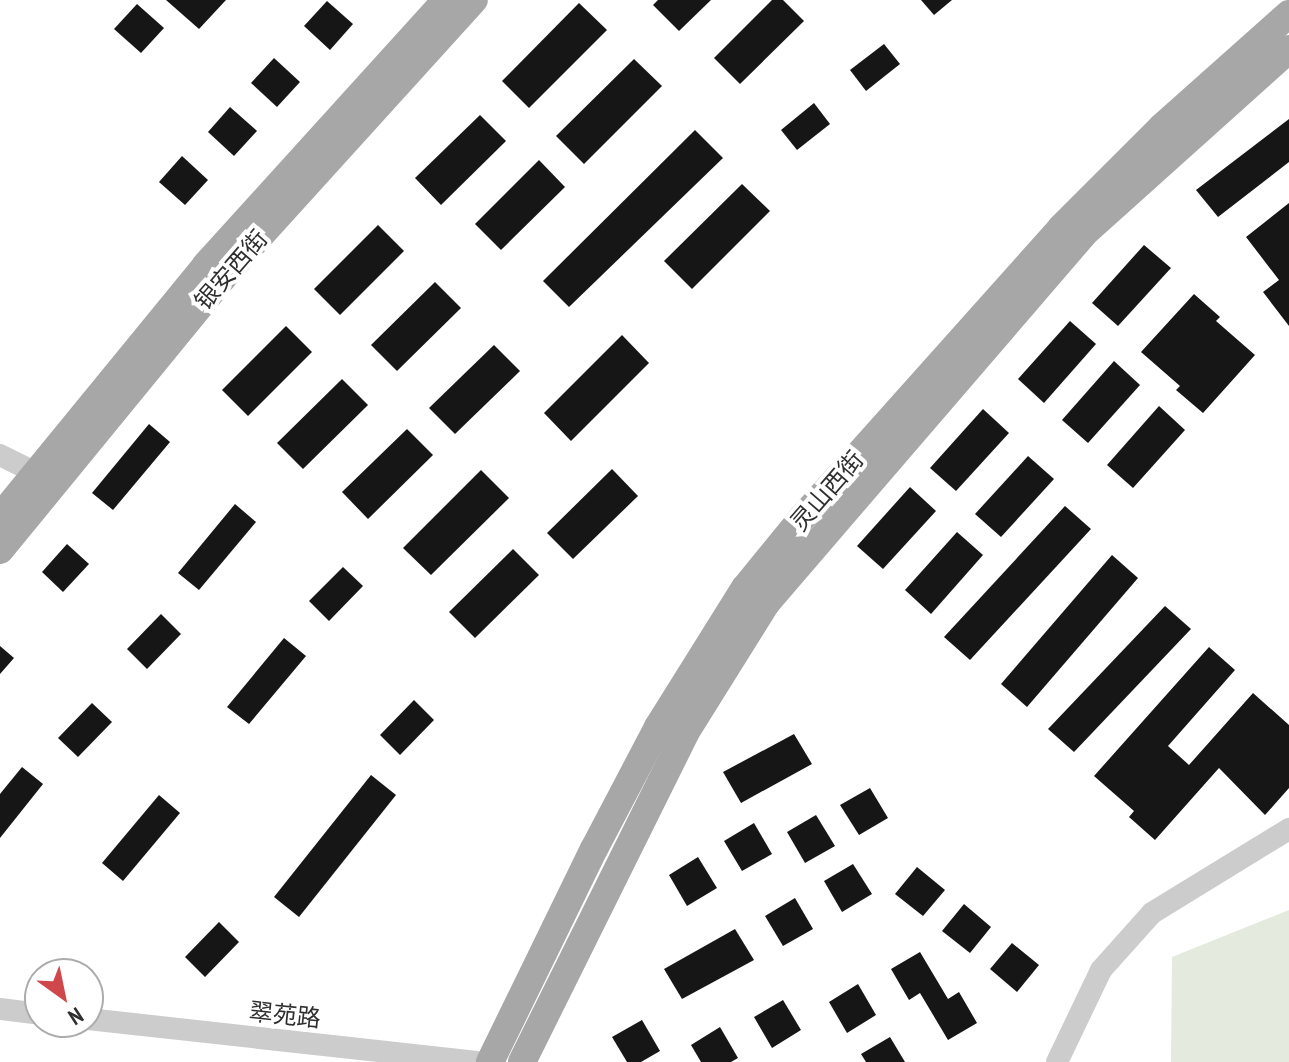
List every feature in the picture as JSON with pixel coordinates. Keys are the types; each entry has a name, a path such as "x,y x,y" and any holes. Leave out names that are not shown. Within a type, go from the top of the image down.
{"main road":[{"name":"银安西街","path":"0,517 206,265 446,0"},
{"name":"银安西街","path":"0,550 228,271 474,0"},
{"name":"灵山西街","path":"490,1062 658,727 745,588 802,518 1061,228 1162,127 1289,14"},
{"name":"灵山西街","path":"522,1062 685,733 767,602 1083,234 1289,49"}],"street":[{"path":"0,455 36,473"},
{"path":"1057,1062 1101,970 1152,913 1289,829"},
{"path":"0,1009 24,1012"},
{"name":"翠苑路","path":"104,1021 477,1062"}],"shaded area":[{"path":"1289,910 1289,1062 1171,1062 1172,957"}],"building":[{"path":"166,0 226,0 199,29"},
{"path":"658,0 711,0 679,31 653,5"},
{"path":"772,0 783,0 804,21 740,84 714,58"},
{"path":"921,0 952,0 934,15"},
{"path":"327,1 353,24 330,50 304,26"},
{"path":"579,3 607,30 529,108 502,81"},
{"path":"137,4 164,28 141,53 114,29"},
{"path":"884,44 900,64 866,91 850,70"},
{"path":"274,58 300,82 277,107 251,83"},
{"path":"634,59 662,86 584,164 556,136"},
{"path":"814,103 830,124 797,150 781,130"},
{"path":"230,107 257,131 234,156 208,132"},
{"path":"480,115 506,141 441,205 415,178"},
{"path":"1289,119 1289,162 1218,217 1196,190"},
{"path":"695,130 723,158 569,307 543,281"},
{"path":"182,156 208,180 185,205 159,182"},
{"path":"539,160 565,187 501,250 475,224"},
{"path":"742,184 770,211 692,289 664,261"},
{"path":"1289,203 1289,326 1263,292 1279,280 1246,237"},
{"path":"378,225 404,251 340,315 314,289"},
{"path":"1144,245 1171,268 1118,326 1092,303"},
{"path":"435,282 461,308 397,371 371,345"},
{"path":"1194,294 1220,317 1216,321 1255,355 1203,413 1176,390 1180,386 1141,352"},
{"path":"1070,321 1096,344 1044,403 1018,379"},
{"path":"286,326 312,352 248,416 222,390"},
{"path":"622,335 649,363 571,441 544,413"},
{"path":"494,345 520,371 455,434 429,408"},
{"path":"1114,361 1140,385 1088,443 1062,420"},
{"path":"342,379 368,405 303,469 277,443"},
{"path":"1159,406 1185,430 1133,488 1107,465"},
{"path":"983,409 1009,433 956,491 930,468"},
{"path":"149,424 170,442 113,510 92,493"},
{"path":"407,429 433,455 368,519 342,492"},
{"path":"1028,456 1054,479 1001,537 975,514"},
{"path":"612,469 638,496 573,559 547,533"},
{"path":"481,470 509,498 431,575 403,548"},
{"path":"910,487 936,511 883,569 857,546"},
{"path":"235,504 256,522 199,590 178,573"},
{"path":"1065,506 1091,529 970,660 944,637"},
{"path":"957,532 983,555 931,614 905,590"},
{"path":"67,544 89,564 63,592 42,572"},
{"path":"513,549 539,575 475,638 449,612"},
{"path":"1112,555 1138,578 1027,707 1001,684"},
{"path":"343,567 363,586 329,621 309,601"},
{"path":"1165,606 1191,629 1074,752 1048,729"},
{"path":"161,614 181,634 147,669 127,649"},
{"path":"284,638 306,656 249,724 227,707"},
{"path":"0,646 14,658 0,674"},
{"path":"1209,647 1235,670 1168,746 1189,765 1253,693 1289,725 1289,788 1265,815 1219,768 1155,840 1129,817 1134,811 1094,776"},
{"path":"414,700 434,720 400,755 380,735"},
{"path":"92,703 112,722 78,757 58,738"},
{"path":"794,734 812,764 741,803 723,772"},
{"path":"22,767 43,784 0,838 0,794"},
{"path":"371,775 396,795 299,917 274,897"},
{"path":"870,788 888,818 859,835 840,805"},
{"path":"159,795 180,813 123,881 102,863"},
{"path":"816,815 835,846 805,863 787,832"},
{"path":"754,823 772,854 742,871 724,841"},
{"path":"698,857 717,888 687,906 669,875"},
{"path":"853,864 872,894 842,912 824,881"},
{"path":"917,867 945,890 923,916 895,894"},
{"path":"795,898 813,929 783,946 765,916"},
{"path":"964,904 991,927 970,953 942,931"},
{"path":"219,922 239,942 205,977 185,957"},
{"path":"735,929 754,960 682,999 664,969"},
{"path":"1012,943 1039,965 1017,992 990,969"},
{"path":"920,952 948,999 959,992 977,1023 948,1040 920,993 909,1000 891,969"},
{"path":"858,984 876,1015 847,1033 829,1002"},
{"path":"783,1000 801,1030 772,1048 754,1017"},
{"path":"642,1020 660,1051 641,1062 627,1062 612,1037"},
{"path":"720,1027 738,1058 731,1062 701,1062 691,1045"},
{"path":"890,1037 905,1062 866,1062 861,1054"}]}
